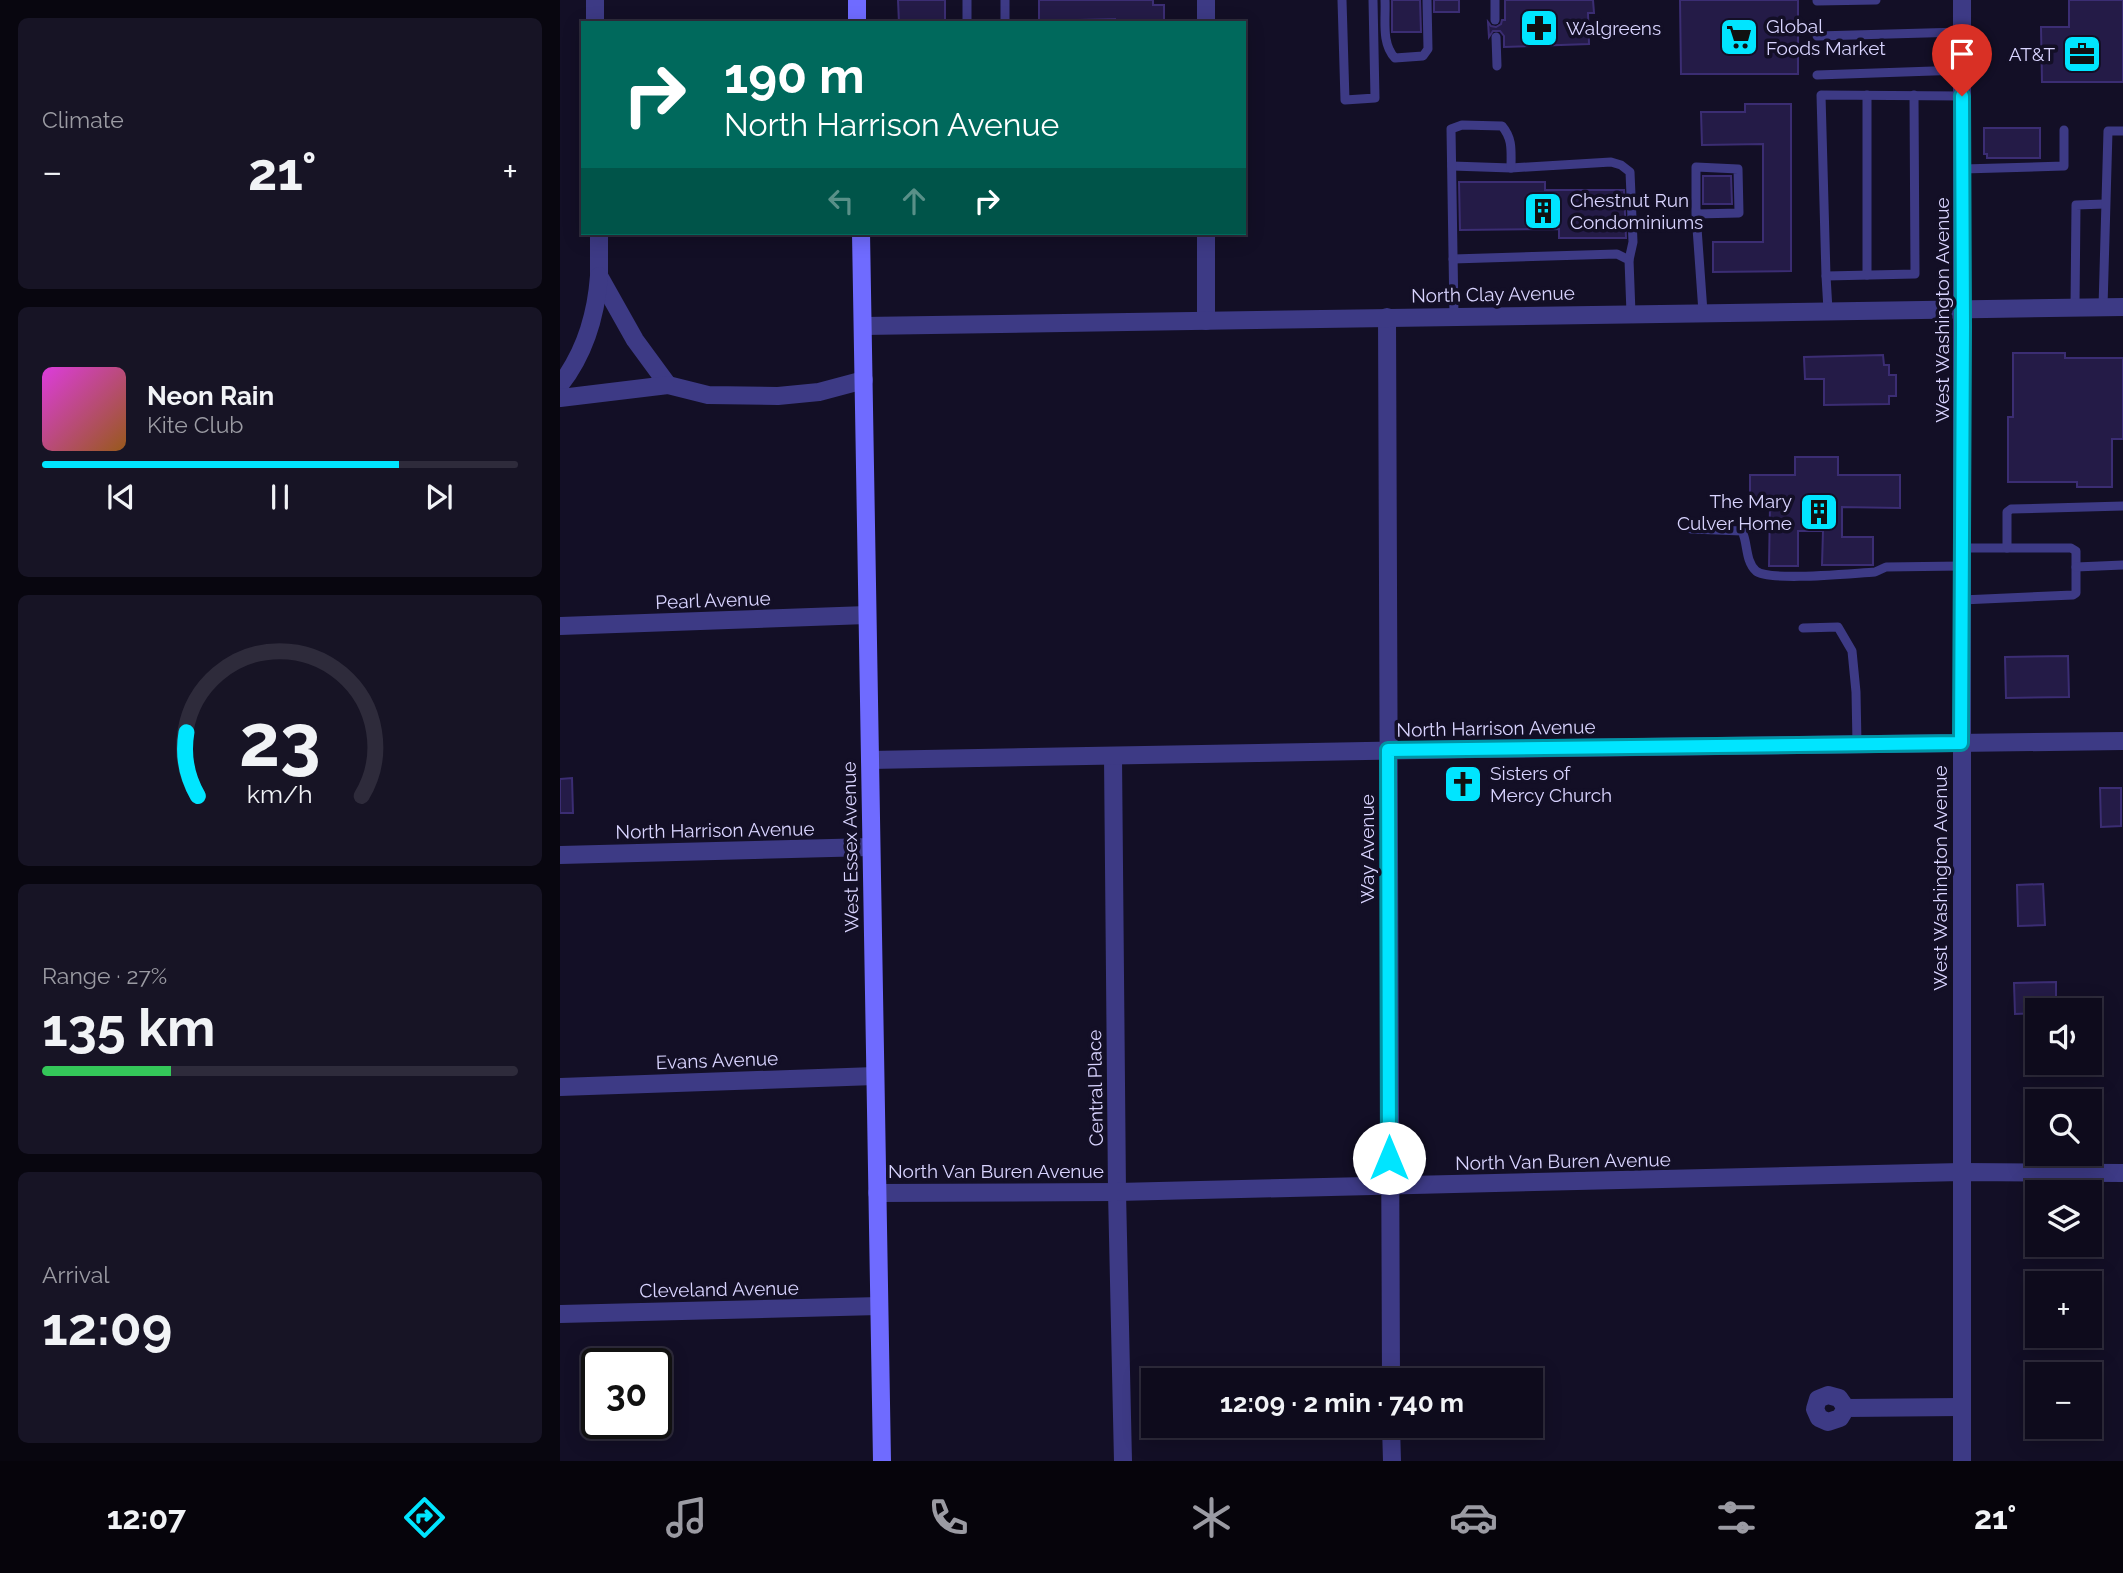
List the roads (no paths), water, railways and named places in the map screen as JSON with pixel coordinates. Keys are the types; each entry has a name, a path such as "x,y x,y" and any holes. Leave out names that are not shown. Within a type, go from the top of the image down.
{"street":[{"path":"595,0 595,21"},
{"path":"857,0 857,21"},
{"path":"1206,0 1206,21"},
{"name":"West Washington Avenue","path":"1962,0 1962,1461"},
{"path":"560,385 582,349 597,302 600,276 599,235"},
{"name":"West Essex Avenue","path":"861,235 882,1461"},
{"path":"1206,235 1206,321"},
{"path":"600,276 635,340 668,385"},
{"name":"North Clay Avenue","path":"863,326 2123,307"},
{"name":"Way Avenue","path":"1387,317 1391,1368"},
{"path":"560,398 668,385 708,395 778,396 819,392 864,380"},
{"name":"Pearl Avenue","path":"560,626 867,615"},
{"name":"North Harrison Avenue","path":"870,760 1388,750 2123,741"},
{"name":"Central Place","path":"1113,757 1117,1192 1123,1461"},
{"name":"North Harrison Avenue","path":"560,855 871,847"},
{"name":"Evans Avenue","path":"560,1087 875,1076"},
{"name":"North Van Buren Avenue","path":"877,1193 1117,1192 1961,1172 2123,1173"},
{"name":"Cleveland Avenue","path":"560,1314 879,1306"},
{"path":"1846,1408 1961,1407"},
{"path":"1391,1438 1392,1461"}],"lane":[{"path":"967,0 967,21"},
{"path":"1005,0 1005,21"},
{"path":"1342,0 1345,100 1375,98 1373,0"},
{"path":"1385,0 1386,44 1388,51 1395,58 1423,56 1428,49 1427,0"},
{"path":"1495,0 1495,20"},
{"path":"1817,1 1876,0"},
{"path":"1817,36 1962,32"},
{"path":"1496,37 1497,66"},
{"path":"1817,75 1962,70"},
{"path":"1828,310 1821,95 1962,96"},
{"path":"1867,95 1867,275"},
{"path":"1826,276 1915,274 1914,95"},
{"path":"1454,316 1451,129 1462,125 1502,126 1511,142 1511,168"},
{"path":"1963,169 2064,166 2064,130"},
{"path":"2103,307 2108,131 2123,131"},
{"path":"1452,166 1511,168 1611,162 1630,172 1633,242 1629,260 1631,313"},
{"path":"1696,214 1740,213 1738,169 1696,167 1696,214 1703,312"},
{"path":"2075,307 2076,205 2105,204"},
{"path":"1453,259 1617,254 1629,260"},
{"path":"2007,548 2007,512 2011,509 2123,506"},
{"path":"1691,529 1742,531 1751,564 1754,570 1761,574 1800,576 1875,572 1886,567 2007,548 2071,548 2076,551 2076,593 2073,596 1962,600"},
{"path":"2076,567 2123,565"},
{"path":"1803,628 1838,627 1852,651 1857,744"}],"place":[{"name":"Walgreens","path":"1539,28"},
{"name":"Global Foods Market","path":"1739,37"},
{"name":"AT&T","path":"2082,54"},
{"name":"Chestnut Run Condominiums","path":"1543,211"},
{"name":"The Mary Culver Home","path":"1819,512"},
{"name":"Sisters of Mercy Church","path":"1463,784"}]}
